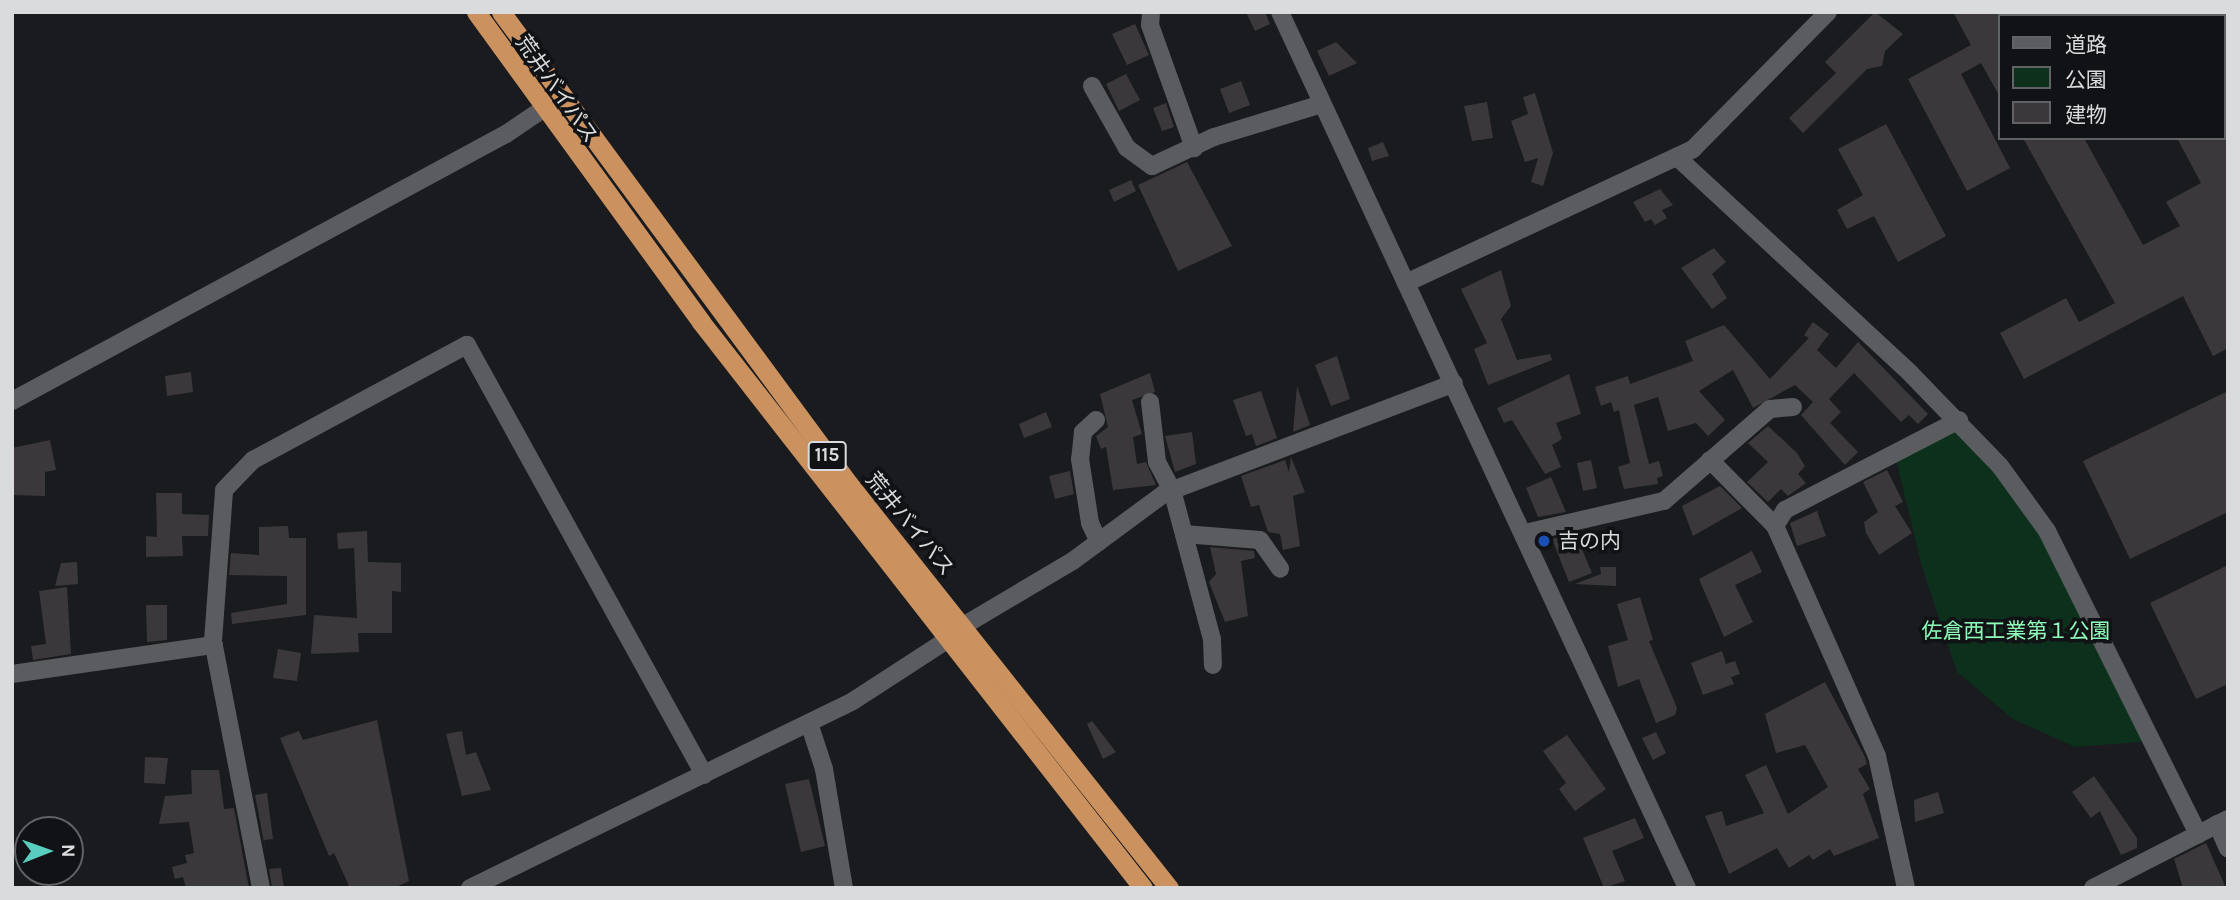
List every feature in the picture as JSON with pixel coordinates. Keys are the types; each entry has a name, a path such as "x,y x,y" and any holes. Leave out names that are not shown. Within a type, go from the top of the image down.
{"highway":[{"name":"荒井バイパス","path":"476,12 543,109 947,640 1143,888"},
{"name":"荒井バイパス","path":"500,12 665,241 1169,888"}],"street":[{"path":"1151,12 1150,25 1194,148"},
{"path":"1280,12 1525,533 1687,888"},
{"path":"1406,283 1693,149 1828,12"},
{"path":"1092,86 1098,104 1141,163 1152,166 1194,148 1322,104"},
{"path":"12,401 506,134 543,109"},
{"path":"1677,157 1959,420 2048,531 2197,834"},
{"path":"261,888 214,645 224,489 233,475 467,345 704,775"},
{"path":"963,626 1098,542 1172,490 1454,383"},
{"path":"1150,402 1157,462 1172,490 1212,639 1213,665"},
{"path":"1525,533 1640,510 1687,485 1710,460 1770,410 1793,407"},
{"path":"1096,420 1083,432 1080,447 1087,508 1098,542"},
{"path":"1776,526 1785,510 1959,420"},
{"path":"1710,460 1776,526 1877,756 1906,888"},
{"path":"1184,534 1260,540 1280,569"},
{"path":"470,888 853,701 947,640"},
{"path":"12,674 214,645"},
{"path":"809,723 826,779 844,888"},
{"path":"2093,888 2222,822 2228,849"}],"green space":[{"name":"佐倉西工業第１公園","path":"1957,426 2046,537 2143,738 2140,742 2075,747 2013,719 1957,672 1922,567 1896,459"}],"building":[{"path":"1246,12 1265,12 1270,24 1255,31"},
{"path":"1875,12 1903,34 1885,51 1882,66 1867,69 1803,133 1789,118 1836,73 1825,62"},
{"path":"1953,12 2000,12 1998,93 1981,63 1961,74 2010,168 1967,191 1908,79 1971,45"},
{"path":"1135,24 1149,55 1127,65 1112,34"},
{"path":"1336,42 1357,63 1329,76 1317,51"},
{"path":"1126,74 1140,100 1119,111 1106,84"},
{"path":"1241,81 1250,105 1229,113 1220,89"},
{"path":"1535,93 1553,153 1543,186 1531,182 1538,158 1525,162 1511,121 1528,114 1523,97"},
{"path":"1487,102 1493,138 1472,141 1464,106"},
{"path":"1166,103 1174,127 1162,131 1153,108"},
{"path":"1886,124 1946,236 1898,262 1874,216 1847,229 1837,210 1863,195 1838,149"},
{"path":"2228,138 2228,348 2213,356 2183,296 2024,379 2000,333 2066,298 2079,322 2115,303 2024,140 2085,140 2143,245 2180,226 2166,202 2201,183 2178,140"},
{"path":"1383,142 1389,156 1372,161 1368,148"},
{"path":"1187,162 1232,246 1178,271 1138,185"},
{"path":"1131,180 1136,191 1114,202 1109,190"},
{"path":"1660,189 1673,205 1662,210 1667,218 1655,225 1651,219 1645,222 1633,202"},
{"path":"1714,248 1726,262 1712,274 1727,298 1712,309 1681,268"},
{"path":"1501,270 1511,306 1501,319 1517,360 1550,354 1552,360 1488,385 1474,349 1487,343 1461,289"},
{"path":"1813,322 1829,334 1817,350 1836,368 1858,342 1928,414 1918,424 1909,415 1901,422 1854,373 1829,399 1841,412 1830,423 1858,452 1845,465 1801,415 1813,402 1795,385 1753,408 1733,370 1699,391 1725,420 1708,436 1696,423 1668,431 1658,397 1634,405 1649,464 1659,461 1663,476 1657,478 1658,484 1624,489 1618,467 1630,463 1619,410 1614,412 1611,402 1601,406 1595,387 1628,376 1630,384 1693,361 1685,341 1724,325 1770,379 1809,338 1804,335"},
{"path":"1337,356 1350,399 1331,406 1315,365"},
{"path":"191,372 193,392 167,396 165,376"},
{"path":"1150,373 1155,392 1132,400 1142,434 1133,437 1137,464 1146,462 1156,485 1113,490 1106,447 1101,449 1096,436 1108,427 1100,394"},
{"path":"1569,374 1581,414 1556,423 1562,439 1552,445 1561,467 1545,474 1512,420 1504,423 1497,408"},
{"path":"1297,386 1310,425 1293,432"},
{"path":"1261,391 1277,438 1256,446 1252,434 1246,436 1233,400"},
{"path":"2228,391 2228,512 2130,559 2083,461"},
{"path":"1046,412 1052,427 1024,438 1019,424"},
{"path":"1768,426 1797,453 1805,466 1798,474 1806,483 1788,496 1781,489 1768,502 1747,482 1768,462 1748,443"},
{"path":"1192,432 1196,464 1175,472 1165,436"},
{"path":"50,440 56,470 45,472 45,496 12,495 12,448"},
{"path":"1291,457 1305,492 1293,496 1300,546 1283,550 1280,534 1268,532 1259,505 1251,507 1241,476 1285,460 1289,472"},
{"path":"1591,460 1597,488 1583,491 1577,463"},
{"path":"1887,470 1903,502 1895,506 1912,533 1879,555 1866,533 1864,522 1878,512 1863,482"},
{"path":"1070,471 1074,494 1055,499 1049,476"},
{"path":"1551,477 1566,512 1538,517 1526,488"},
{"path":"1720,486 1742,508 1693,536 1682,506"},
{"path":"156,493 182,493 182,514 209,515 208,536 182,536 183,556 146,557 146,536 157,537"},
{"path":"1817,511 1826,536 1797,546 1790,523"},
{"path":"288,526 289,538 306,538 306,615 232,624 231,613 287,604 287,576 229,575 231,553 259,555 259,527"},
{"path":"367,531 368,562 401,563 401,592 392,591 392,633 358,633 359,652 311,654 314,615 357,618 354,548 338,549 337,533"},
{"path":"1575,533 1592,573 1569,582 1552,539"},
{"path":"1210,547 1254,551 1255,558 1241,561 1248,616 1225,622 1209,582 1216,574"},
{"path":"1752,551 1762,572 1735,585 1753,622 1724,637 1699,579"},
{"path":"77,562 78,584 55,586 61,563"},
{"path":"2228,565 2228,684 2196,699 2150,603"},
{"path":"1600,567 1616,567 1616,586 1575,584 1601,574"},
{"path":"67,587 71,654 33,660 31,646 46,644 39,591"},
{"path":"1640,597 1653,640 1649,641 1677,708 1675,715 1656,723 1639,679 1618,687 1608,646 1628,640 1617,604"},
{"path":"146,605 167,605 167,640 147,642"},
{"path":"278,649 301,653 297,681 273,678"},
{"path":"1722,651 1726,664 1735,661 1740,674 1731,677 1734,684 1703,695 1691,663"},
{"path":"1825,682 1865,757 1867,764 1858,769 1870,789 1863,794 1879,838 1834,856 1830,849 1813,860 1809,855 1789,868 1777,848 1729,874 1705,816 1722,811 1726,826 1764,813 1745,775 1766,765 1788,814 1828,787 1805,745 1776,753 1765,714"},
{"path":"377,720 409,881 394,888 350,888 334,853 329,856 280,738 299,731 303,740"},
{"path":"1092,721 1116,752 1103,759 1087,724"},
{"path":"462,731 466,755 476,752 491,790 462,796 446,734"},
{"path":"1656,732 1666,753 1653,760 1642,738"},
{"path":"1567,735 1606,789 1575,811 1559,789 1566,783 1543,751"},
{"path":"145,757 168,758 165,784 144,783"},
{"path":"191,770 219,770 224,809 234,808 249,888 186,888 183,877 175,879 172,867 187,863 185,855 194,853 189,822 159,824 165,796 192,794"},
{"path":"2094,776 2137,838 2137,848 2121,855 2100,811 2091,818 2072,792"},
{"path":"809,779 825,846 801,852 785,784"},
{"path":"1938,792 1944,813 1915,822 1914,800"},
{"path":"267,793 273,839 264,840 266,853 255,795"},
{"path":"1635,818 1644,838 1612,851 1625,881 1604,888 1583,838"},
{"path":"2206,843 2226,888 2183,888 2174,859"},
{"path":"281,868 284,888 272,888 269,869"}],"place":[{"name":"吉の内","path":"1544,541"}]}
